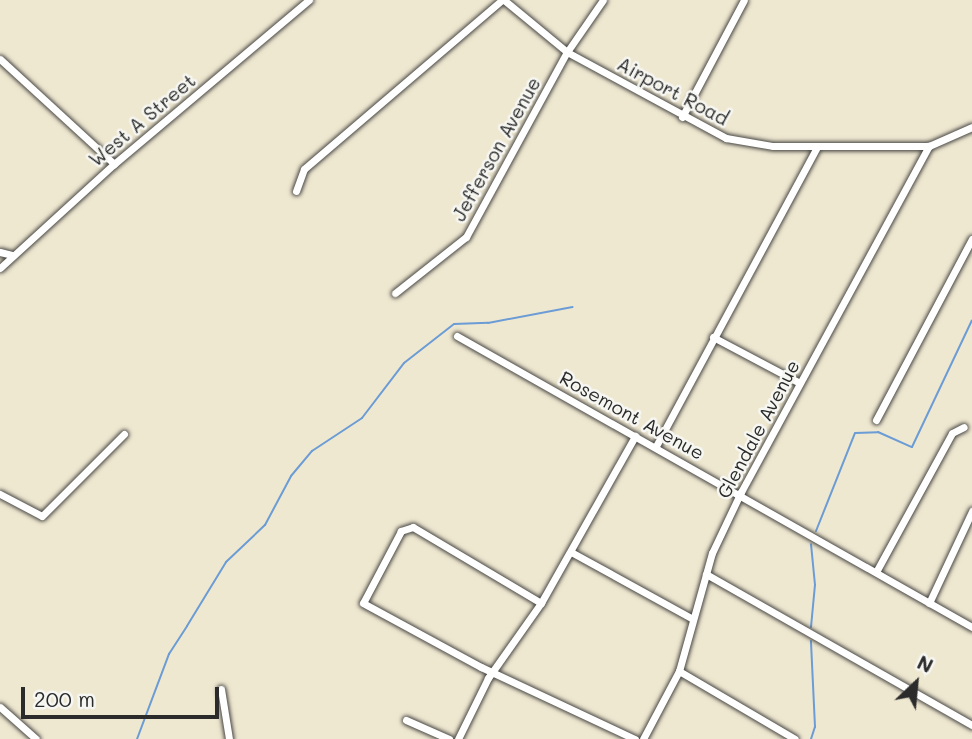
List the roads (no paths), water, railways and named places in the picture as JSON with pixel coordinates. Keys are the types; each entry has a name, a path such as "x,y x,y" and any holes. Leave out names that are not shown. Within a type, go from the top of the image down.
{"street":[{"name":"West A Street","path":"0,268 114,164 309,0"},
{"path":"296,191 304,169 503,0"},
{"name":"Airport Road","path":"503,0 567,52 682,117 726,138 817,147 929,146 971,129"},
{"name":"Jefferson Avenue","path":"395,293 466,237 567,52 603,0"},
{"path":"682,117 744,0"},
{"path":"0,58 114,164"},
{"name":"Glendale Avenue","path":"643,739 679,671 691,618 706,574 741,492 929,146"},
{"path":"656,446 817,147"},
{"path":"876,420 972,239"},
{"path":"0,253 12,255"},
{"name":"Rosemont Avenue","path":"457,336 741,492 812,538 972,627"},
{"path":"713,337 800,383"},
{"path":"876,572 952,433 964,427"},
{"path":"0,494 42,516 124,434"},
{"path":"458,739 488,678 496,673 541,603 635,436"},
{"path":"929,603 972,511"},
{"path":"541,603 413,527 401,531 363,603 496,673 635,739"},
{"path":"570,552 691,618"},
{"path":"706,574 972,725"},
{"path":"679,671 794,739"},
{"path":"221,689 229,739"},
{"path":"0,706 36,739"},
{"path":"406,720 449,739"}],"waterway":[{"path":"137,739 169,654 226,562 265,525 291,476 312,451 362,418 404,363 454,324 488,323 573,307"},
{"path":"816,531 855,433 878,432 912,447 972,320"},
{"path":"811,544 815,585 811,627"},
{"path":"811,641 815,727 811,739"}]}
